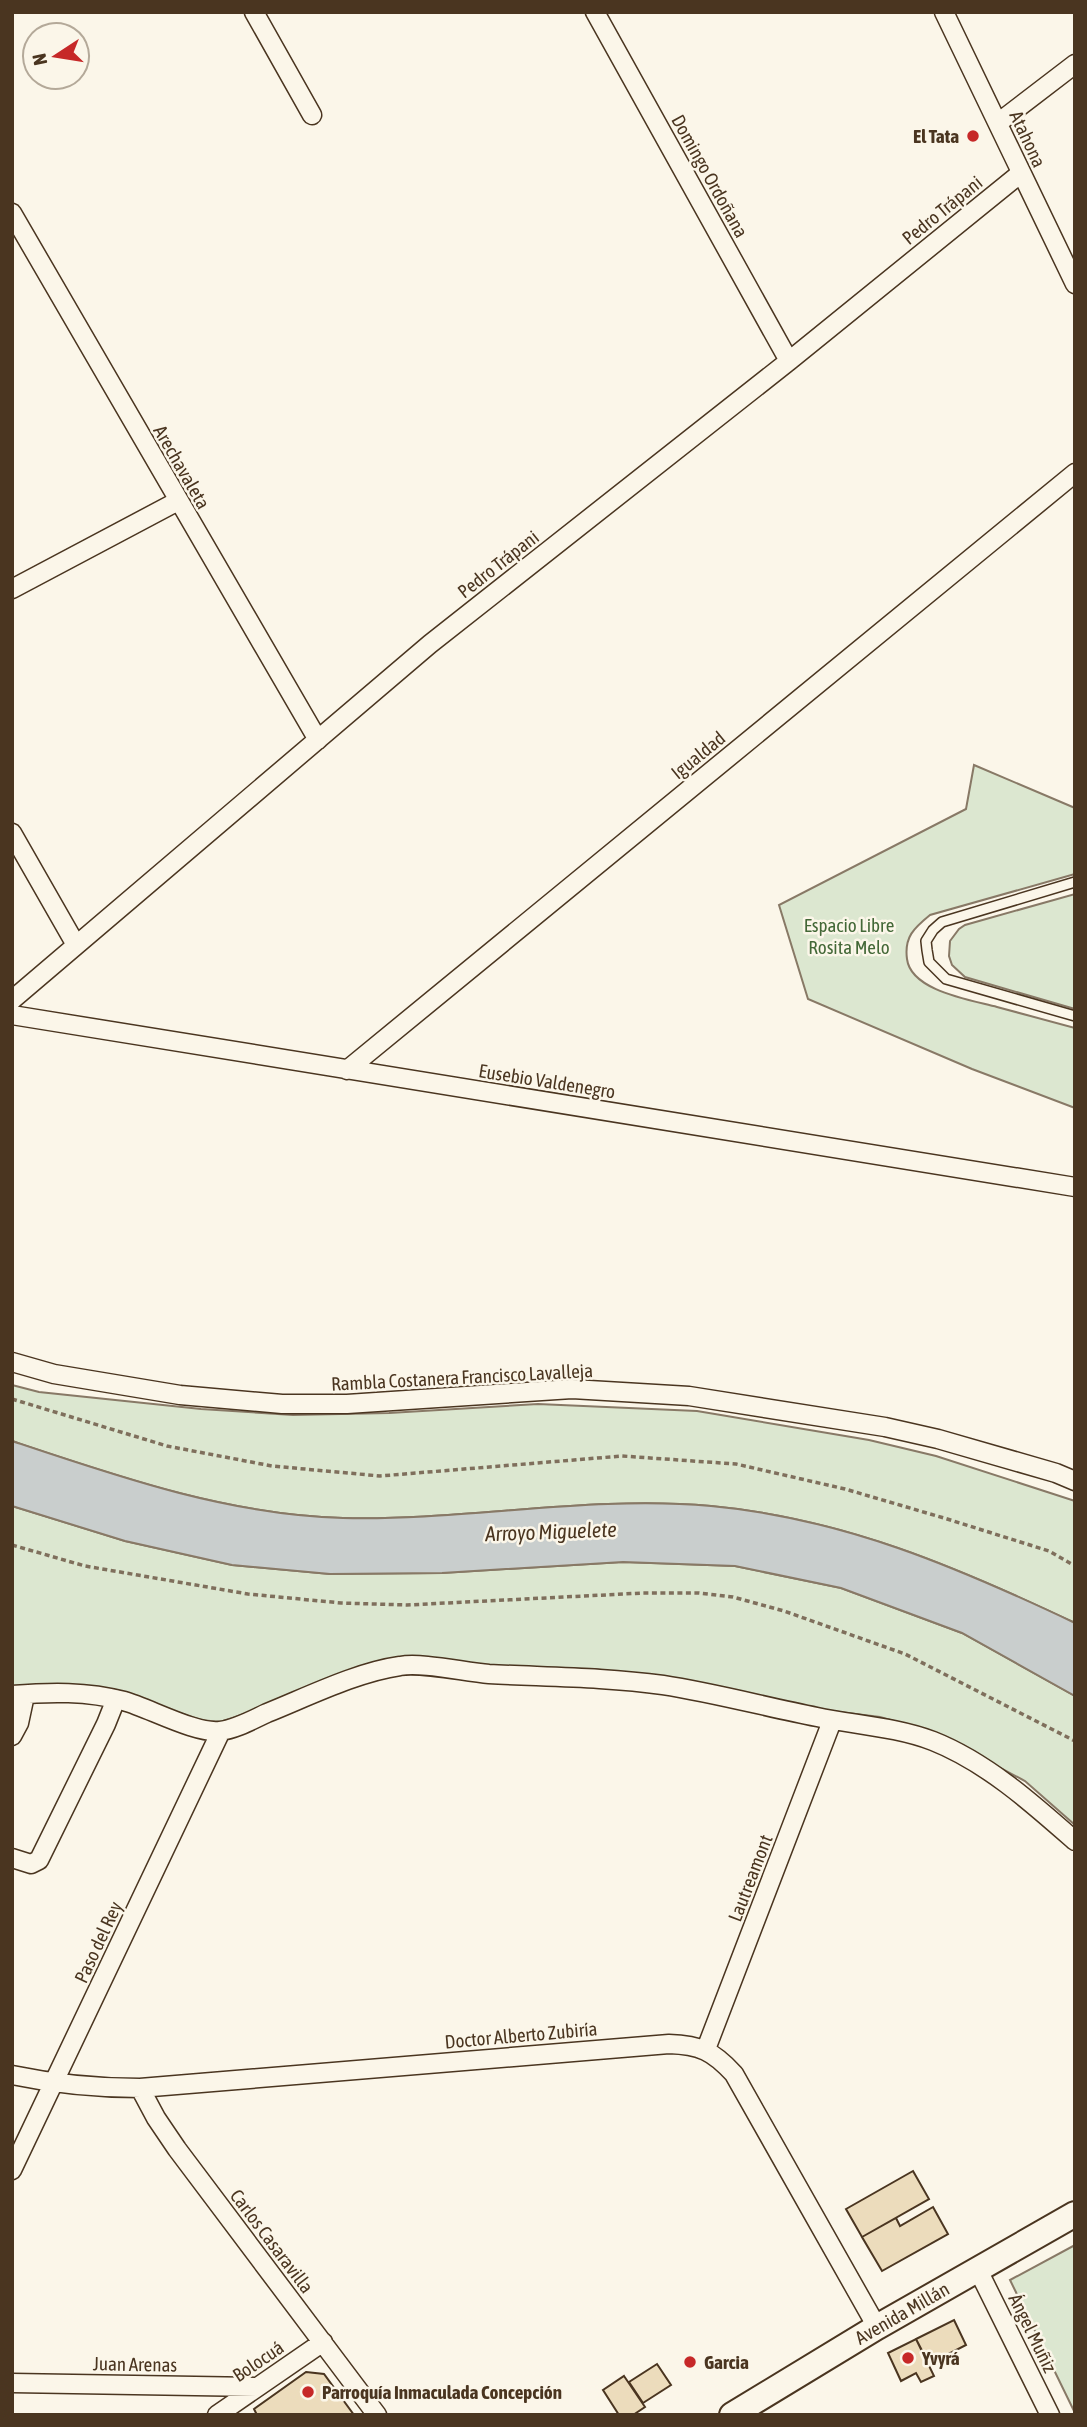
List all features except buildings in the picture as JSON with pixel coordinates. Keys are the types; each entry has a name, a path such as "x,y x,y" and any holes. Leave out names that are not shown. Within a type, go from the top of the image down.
{"main road":[{"name":"Avenida Millán","path":"732,2415 877,2327 1075,2214"}],"street":[{"path":"254,12 312,115"},
{"name":"Domingo Ordoñana","path":"595,12 789,361"},
{"name":"Atahona","path":"944,12 1075,284"},
{"path":"998,123 1075,64"},
{"name":"Pedro Trápani","path":"12,1000 430,644 789,361 1021,173"},
{"name":"Arechavaleta","path":"12,213 318,740"},
{"name":"Igualdad","path":"347,1070 1075,473"},
{"path":"12,589 178,501"},
{"path":"12,833 76,946"},
{"name":"Eusebio Valdenegro","path":"12,1015 1075,1188"},
{"name":"Rambla Costanera Francisco Lavalleja","path":"12,1363 54,1374 180,1395 282,1404 347,1404 572,1389 689,1396 885,1427 938,1439 1075,1481"},
{"path":"12,1735 19,1723 18,1695 75,1693 116,1699 202,1729 221,1731 326,1689 408,1665 488,1674 595,1677 715,1694 832,1720 888,1729 935,1742 995,1775 1075,1841"},
{"path":"12,1858 30,1864 39,1860 116,1699"},
{"name":"Lautreamont","path":"706,2049 832,1720"},
{"name":"Paso del Rey","path":"12,2169 221,1731"},
{"name":"Doctor Alberto Zubiría","path":"12,2076 95,2088 140,2088 669,2044 706,2049"},
{"path":"706,2049 722,2060 734,2074 877,2327"},
{"name":"Carlos Casaravilla","path":"140,2088 177,2149 377,2415"},
{"name":"Ángel Muñiz","path":"978,2270 1050,2415"},
{"name":"Bolocuá","path":"217,2415 323,2343"},
{"name":"Juan Arenas","path":"12,2383 257,2387"}],"lane":[{"path":"1075,882 942,922 926,941 929,961 946,979 1075,1016"}],"path":[{"path":"12,1399 167,1446 272,1466 380,1476 622,1457 736,1464 845,1489 944,1518 1049,1551 1075,1566"},
{"path":"12,1545 85,1566 248,1594 341,1603 407,1605 643,1593 699,1593 733,1597 783,1611 905,1654 1075,1741"}],"green space":[{"name":"Espacio Libre Rosita Melo","path":"974,765 1075,808 1075,874 930,915 911,934 906,951 907,959 911,970 919,979 944,992 1075,1028 1075,1108 972,1069 808,999 779,905 966,809"},
{"path":"1075,894 1075,1009 965,977 952,965 949,956 950,941 965,925"},
{"path":"12,1385 39,1392 201,1409 293,1415 389,1413 538,1404 697,1411 869,1440 936,1456 1075,1501 1075,1623 987,1583 898,1548 807,1521 759,1512 665,1503 573,1506 435,1516 343,1518 258,1510 217,1502 93,1468 12,1441"},
{"path":"12,1506 125,1541 232,1565 330,1574 442,1573 623,1562 735,1566 841,1588 962,1633 1075,1696 1075,1825 1025,1781 922,1729 880,1717 815,1709 712,1685 594,1669 470,1666 407,1660 220,1722 201,1720 109,1691 12,1688"},
{"path":"1075,2245 1075,2413 1010,2280"}],"water":[{"name":"Arroyo Miguelete","path":"12,1441 175,1492 258,1510 300,1515 389,1518 665,1503 759,1512 807,1521 898,1548 943,1565 1075,1623 1075,1696 962,1633 841,1588 735,1566 623,1562 442,1573 330,1574 232,1565 125,1541 12,1506"}],"place":[{"name":"El Tata","path":"973,136"},
{"name":"Yvyrá","path":"908,2358"},
{"name":"Garcia","path":"690,2362"},
{"name":"Parroquía Inmaculada Concepción","path":"308,2392"}]}
